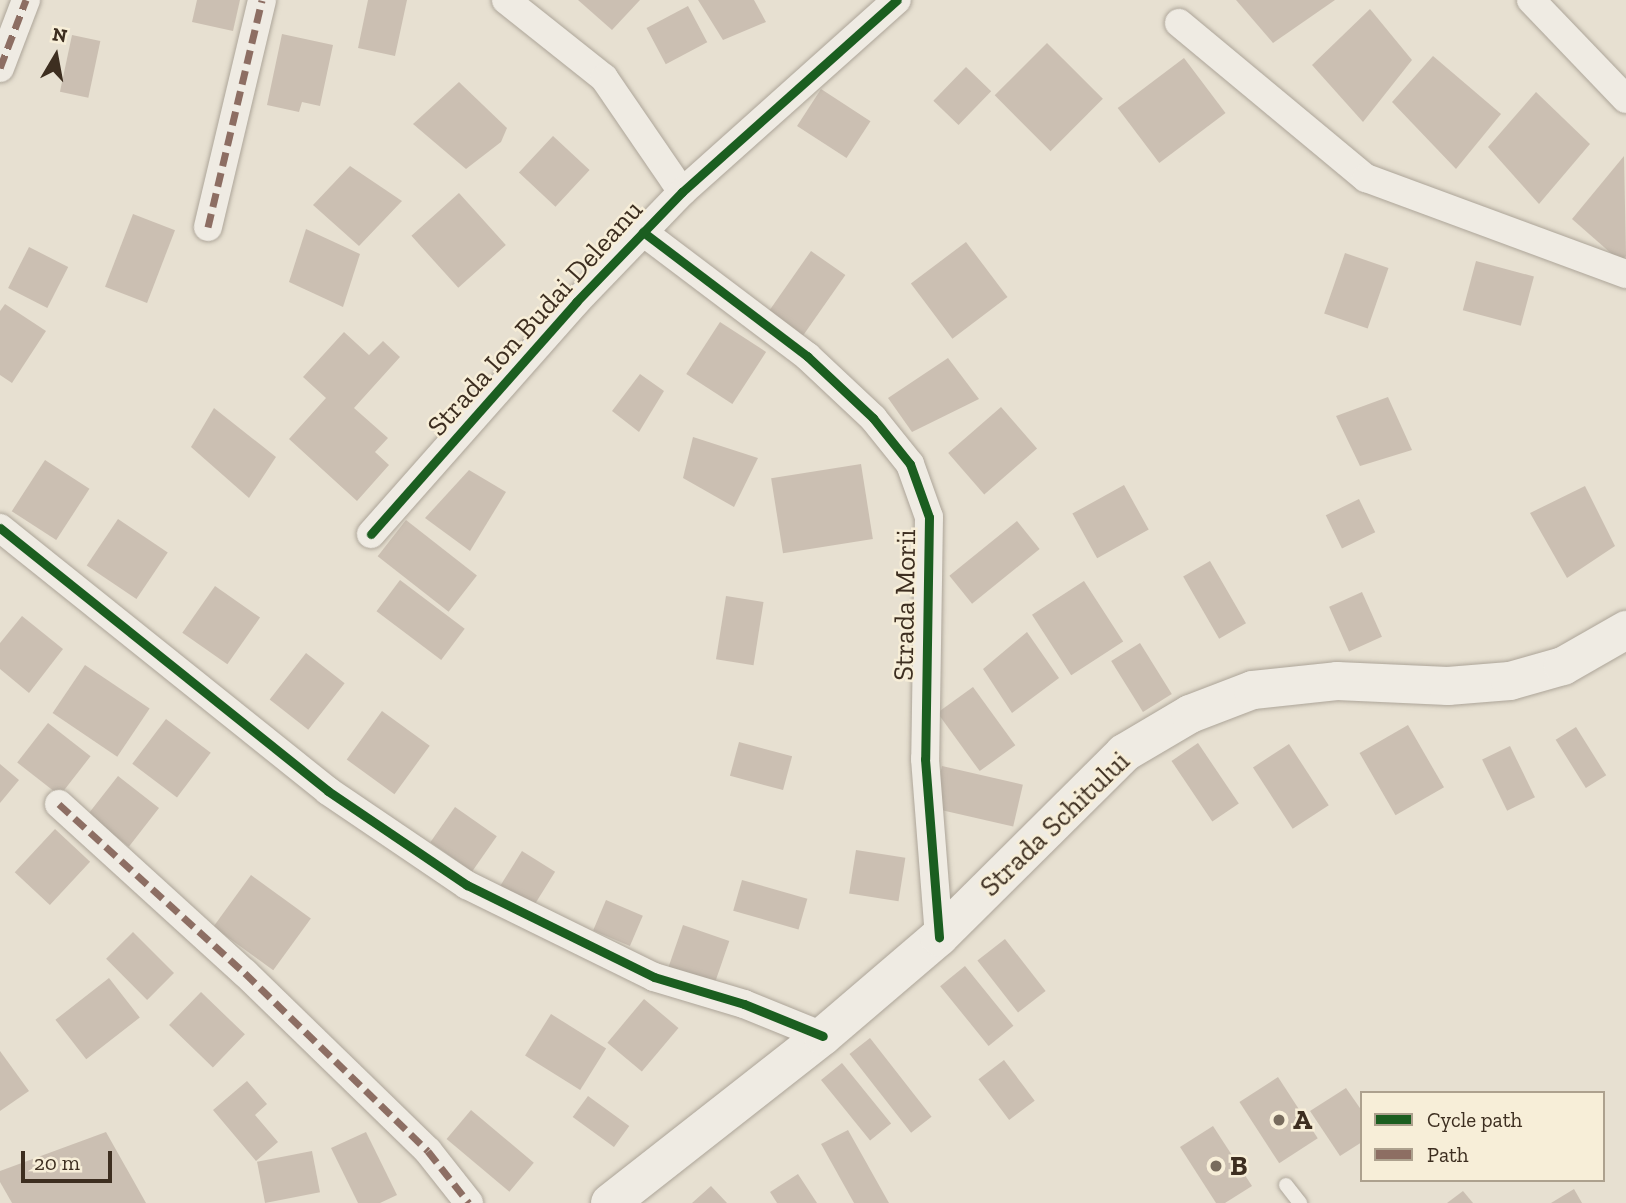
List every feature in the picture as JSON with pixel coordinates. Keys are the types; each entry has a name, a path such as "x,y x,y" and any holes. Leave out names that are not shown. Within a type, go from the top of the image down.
{"main road":[{"name":"Strada Schitului","path":"610,1203 824,1036 939,937 1124,753 1190,714 1253,690 1325,682 1448,686 1510,681 1563,666 1626,630"}],"street":[{"path":"0,68 26,0"},
{"path":"208,227 262,0"},
{"path":"506,0 604,78 682,192"},
{"name":"Strada Ion Budai Deleanu","path":"370,534 682,192 897,0"},
{"path":"1531,0 1626,99"},
{"path":"1179,23 1366,178 1626,274"},
{"name":"Strada Morii","path":"643,232 807,356 873,418 910,464 929,517 925,758 939,937"},
{"path":"0,528 328,791 467,885 654,976 824,1036"},
{"path":"59,804 245,973 409,1132 469,1203"}],"lane":[{"path":"1286,1185 1300,1203"}],"building":[{"path":"197,0 240,0 233,31 192,22"},
{"path":"368,0 407,0 395,56 358,48"},
{"path":"578,0 640,0 612,30"},
{"path":"698,0 754,0 766,22 723,40"},
{"path":"1236,0 1335,0 1273,43"},
{"path":"688,6 707,42 666,64 647,28"},
{"path":"1370,9 1412,60 1363,122 1312,65"},
{"path":"282,34 333,45 320,106 302,102 299,112 267,105"},
{"path":"72,35 100,41 88,98 60,92"},
{"path":"1047,43 1103,99 1051,151 995,95"},
{"path":"1433,56 1501,114 1456,169 1392,102"},
{"path":"1184,58 1226,113 1159,163 1118,108"},
{"path":"966,67 991,91 959,125 933,101"},
{"path":"459,82 507,128 501,142 466,169 413,124"},
{"path":"821,89 870,121 847,158 797,126"},
{"path":"1536,92 1590,144 1539,204 1488,147"},
{"path":"553,136 590,170 555,207 519,173"},
{"path":"1624,156 1626,256 1621,262 1572,219"},
{"path":"350,166 402,201 359,246 313,205"},
{"path":"459,193 506,245 458,288 411,236"},
{"path":"133,214 175,230 147,303 105,287"},
{"path":"306,229 360,254 343,307 289,282"},
{"path":"966,242 1008,297 952,339 911,284"},
{"path":"29,247 68,267 47,308 8,288"},
{"path":"811,251 845,275 802,337 768,312"},
{"path":"1345,253 1388,268 1368,328 1324,314"},
{"path":"1476,261 1534,277 1521,326 1463,310"},
{"path":"5,304 46,331 12,383 0,375 0,311"},
{"path":"720,322 766,352 732,404 686,374"},
{"path":"344,332 369,355 383,341 400,357 354,408 388,438 375,452 389,465 357,501 289,439 326,398 303,377"},
{"path":"948,358 979,399 912,432 888,398"},
{"path":"640,374 664,391 639,432 612,411"},
{"path":"1388,397 1412,450 1360,466 1336,416"},
{"path":"1001,407 1037,449 984,494 948,453"},
{"path":"214,408 276,457 249,498 191,447"},
{"path":"693,437 758,458 734,507 683,478"},
{"path":"45,460 89,489 56,540 12,511"},
{"path":"861,464 873,539 783,553 771,478"},
{"path":"469,470 506,492 470,551 425,518"},
{"path":"1124,485 1149,530 1097,558 1072,514"},
{"path":"1585,486 1615,546 1567,578 1530,513"},
{"path":"1359,499 1375,532 1342,548 1326,515"},
{"path":"118,519 168,553 136,599 87,565"},
{"path":"406,520 477,575 449,612 378,556"},
{"path":"1017,521 1040,549 972,604 949,576"},
{"path":"1210,561 1246,623 1219,639 1183,576"},
{"path":"400,580 465,629 441,660 377,611"},
{"path":"1084,581 1123,641 1071,675 1032,615"},
{"path":"215,586 260,618 227,664 182,633"},
{"path":"1362,592 1382,637 1349,651 1329,607"},
{"path":"726,596 764,602 754,665 716,659"},
{"path":"22,616 63,649 29,693 0,669 0,643"},
{"path":"1027,632 1059,678 1012,713 983,669"},
{"path":"1140,643 1172,694 1143,712 1111,661"},
{"path":"306,653 345,683 308,730 270,699"},
{"path":"85,665 150,709 117,757 53,713"},
{"path":"973,687 1015,745 980,771 937,713"},
{"path":"382,711 430,746 394,794 347,760"},
{"path":"166,719 211,753 177,797 132,764"},
{"path":"48,723 91,756 60,796 17,762"},
{"path":"1408,725 1444,787 1396,815 1360,753"},
{"path":"1576,727 1606,775 1586,788 1556,740"},
{"path":"739,742 792,756 783,790 730,776"},
{"path":"1198,743 1239,804 1212,821 1171,761"},
{"path":"1289,744 1329,805 1293,829 1253,767"},
{"path":"1510,746 1535,797 1507,811 1482,760"},
{"path":"0,764 19,780 0,803"},
{"path":"942,766 1023,785 1013,827 932,808"},
{"path":"118,776 159,808 129,847 88,815"},
{"path":"455,807 497,836 472,871 430,842"},
{"path":"55,829 90,862 50,905 15,872"},
{"path":"856,850 905,858 899,901 849,893"},
{"path":"522,851 555,872 531,911 498,890"},
{"path":"251,875 311,918 273,970 213,927"},
{"path":"742,880 807,899 799,930 733,911"},
{"path":"606,900 643,916 630,946 593,930"},
{"path":"683,925 729,941 712,991 666,975"},
{"path":"133,932 174,973 147,1000 106,959"},
{"path":"1005,939 1046,991 1018,1013 977,961"},
{"path":"965,966 1013,1026 989,1046 940,986"},
{"path":"109,978 140,1017 86,1059 55,1020"},
{"path":"201,992 245,1034 213,1067 169,1025"},
{"path":"644,999 678,1028 642,1072 607,1043"},
{"path":"551,1014 606,1048 580,1090 525,1056"},
{"path":"870,1038 932,1117 911,1133 850,1054"},
{"path":"0,1051 29,1091 0,1111"},
{"path":"1004,1060 1035,1101 1009,1120 978,1079"},
{"path":"842,1063 891,1124 870,1141 821,1080"},
{"name":"A","path":"1278,1077 1318,1138 1279,1163 1239,1102"},
{"path":"247,1081 267,1104 255,1115 278,1142 256,1161 213,1110"},
{"path":"1346,1088 1360,1108 1360,1143 1340,1156 1310,1111"},
{"path":"588,1096 629,1126 614,1147 573,1117"},
{"path":"471,1110 534,1163 509,1192 447,1139"},
{"name":"B","path":"1213,1126 1252,1186 1225,1203 1216,1203 1180,1147"},
{"path":"848,1130 889,1203 854,1203 821,1144"},
{"path":"106,1132 146,1203 12,1203 0,1182 0,1171"},
{"path":"366,1132 397,1195 380,1203 358,1203 331,1148"},
{"path":"312,1151 320,1192 265,1203 257,1162"},
{"path":"798,1174 817,1203 777,1203 770,1192"},
{"path":"711,1186 727,1203 692,1203"},
{"path":"1574,1189 1582,1203 1551,1203"},
{"path":"1463,1191 1473,1203 1447,1203"}],"marked path":[{"path":"0,68 26,0"},
{"path":"208,227 262,0"},
{"path":"59,804 245,973 428,1151 469,1203"}],"cycle path":[{"path":"371,534 576,302 682,192 897,0"},
{"path":"643,232 807,356 873,418 910,464 929,517 925,759 939,937"},
{"path":"0,528 328,791 467,885 654,977 744,1004 823,1036"}],"place":[{"name":"A","path":"1279,1120"},
{"name":"B","path":"1216,1166"}]}
